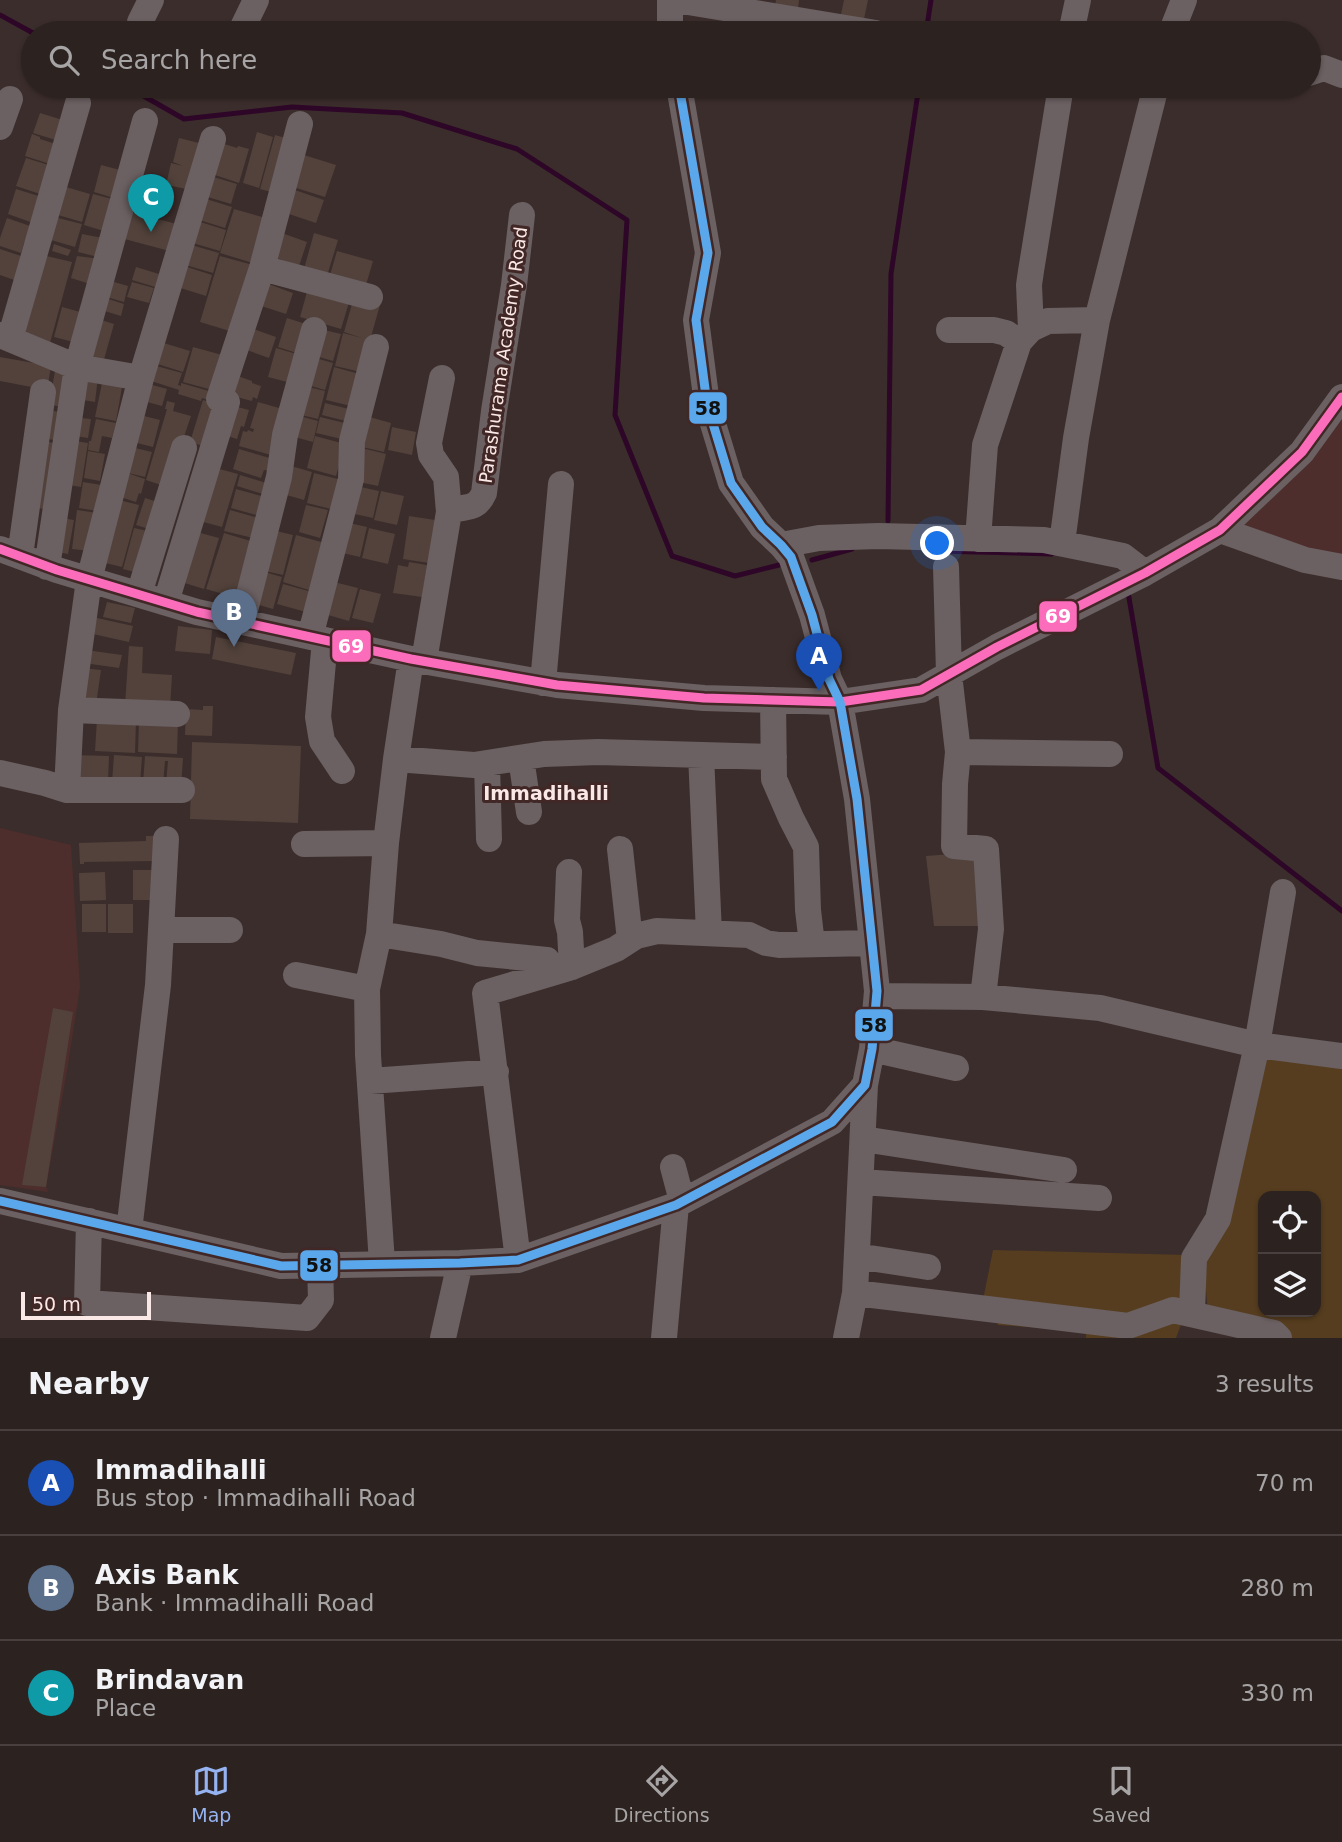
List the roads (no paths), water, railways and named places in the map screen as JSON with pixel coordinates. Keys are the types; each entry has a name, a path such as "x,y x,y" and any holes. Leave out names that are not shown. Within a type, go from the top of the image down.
{"street":[{"path":"246,21 256,0"},
{"path":"670,0 670,21"},
{"path":"676,0 803,21"},
{"path":"1074,21 1078,0"},
{"path":"1176,21 1184,0"},
{"path":"1321,69 1342,75"},
{"path":"681,98 708,253 696,320 707,404 732,483 762,527 791,557 812,615 829,679 840,702 857,799 877,996 872,1049 865,1085 855,1293 846,1338"},
{"path":"978,539 985,445 1025,336 1029,285 1059,98"},
{"path":"1062,543 1076,438 1097,320 1153,98"},
{"path":"0,127 10,99"},
{"path":"78,103 5,337 77,367 141,378"},
{"path":"47,567 77,367 145,121"},
{"path":"166,602 227,402 219,398 262,268 300,124"},
{"path":"67,790 71,710 89,580 141,378 213,139"},
{"name":"Parashurama Academy Road","path":"449,512 474,506 484,493 522,215"},
{"path":"262,268 370,297"},
{"path":"949,330 994,330 1025,336 1048,321 1097,320"},
{"path":"242,622 279,477 285,435 314,330"},
{"path":"342,771 322,741 318,717 317,638 351,479 352,441 376,347"},
{"path":"382,1264 368,1055 367,989 379,934 396,759 449,512 446,477 431,455 429,443 442,378"},
{"path":"43,392 10,553 47,567 198,612 418,660 543,683 704,698 840,702 921,690 997,647 1145,573 1220,530 1302,452 1342,397"},
{"path":"139,594 184,448"},
{"path":"543,683 561,484"},
{"path":"1220,530 1305,560 1342,567"},
{"path":"781,545 818,538 878,536 1044,540 1123,556 1145,573"},
{"path":"946,567 949,674 958,752 954,846 986,849 991,929 983,997"},
{"path":"773,700 774,779 790,818 806,846 811,944"},
{"path":"71,710 177,714"},
{"path":"396,759 474,765 544,754 598,752 774,757"},
{"path":"958,752 1110,754"},
{"path":"701,755 709,933"},
{"path":"521,758 529,812"},
{"path":"487,763 489,839"},
{"path":"1,778 67,790 181,790"},
{"path":"130,1231 150,1061 162,930 166,839"},
{"path":"304,844 386,843"},
{"path":"620,849 630,940"},
{"path":"564,970 570,932 569,872"},
{"path":"1192,1313 1194,1258 1218,1219 1257,1045 1283,892"},
{"path":"162,930 230,930"},
{"path":"518,1260 485,993 564,970 616,949 636,936 657,931 748,935 779,945 872,943"},
{"path":"379,934 477,953 547,960 564,970"},
{"path":"296,975 367,989"},
{"path":"877,996 983,997 1100,1008 1257,1045 1342,1056"},
{"path":"872,1049 956,1068"},
{"path":"370,1081 496,1072"},
{"path":"1,1200 281,1266 460,1264 518,1260 679,1203 832,1122 865,1085"},
{"path":"863,1139 1064,1170"},
{"path":"664,1338 679,1203 673,1167"},
{"path":"861,1182 1100,1198"},
{"path":"89,1221 87,1303 272,1327 307,1318 321,1300 320,1265"},
{"path":"857,1256 928,1267"},
{"path":"443,1338 460,1264"},
{"path":"855,1293 1128,1326 1173,1310 1274,1332 1279,1338"}],"waterway":[{"path":"928,21 931,0"},
{"path":"0,15 21,26"},
{"path":"147,98 184,119 292,107 402,113 517,149 627,220 615,415 672,556 735,576 779,565"},
{"path":"888,521 891,274 917,98"},
{"path":"812,560 852,549"},
{"path":"936,551 1052,554"},
{"path":"1128,592 1158,768 1342,911"}],"place":[{"name":"Brindavan","path":"151,232"},
{"name":"Axis Bank","path":"234,647"},
{"name":"Immadihalli","path":"819,691"}],"district":[{"name":"Immadihalli","path":"546,793"}]}
